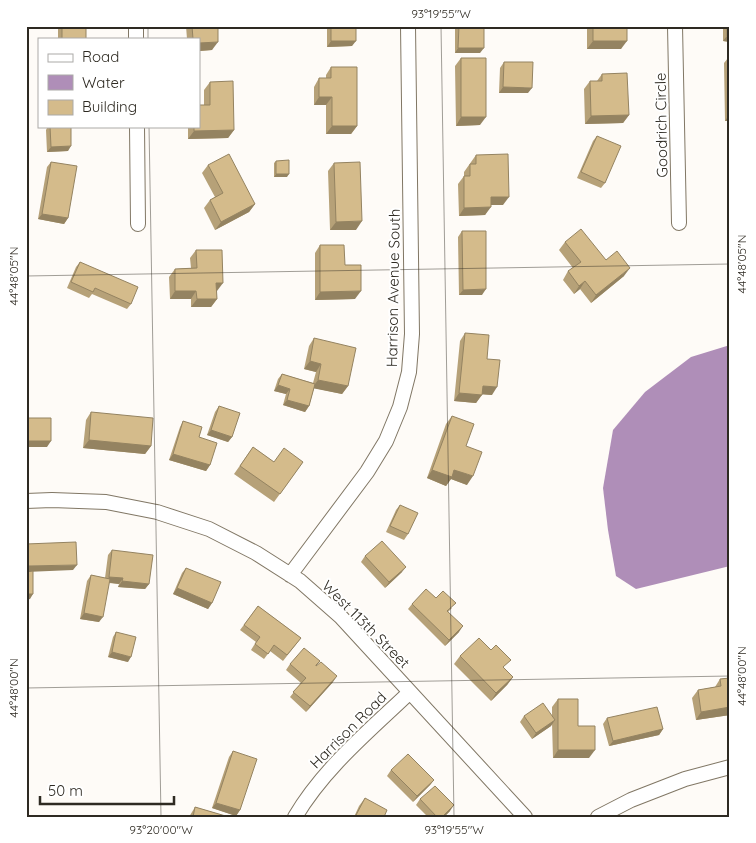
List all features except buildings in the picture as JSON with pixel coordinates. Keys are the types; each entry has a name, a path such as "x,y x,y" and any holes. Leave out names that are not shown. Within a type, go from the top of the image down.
{"street":[{"name":"Harrison Avenue South","path":"290,575 367,472 386,441 400,407 409,372 412,334 408,26"},
{"name":"Goodrich Circle","path":"675,26 679,223"},
{"path":"137,128 138,224"},
{"name":"West 113th Street","path":"26,501 106,502 157,512 209,529 256,553 300,581 341,617 525,817"},
{"name":"Harrison Road","path":"295,817 328,771 410,692"},
{"path":"598,817 631,800 730,766"}],"water":[{"path":"730,345 730,566 636,589 616,576 608,530 603,488 613,430 645,392 691,357"}]}
